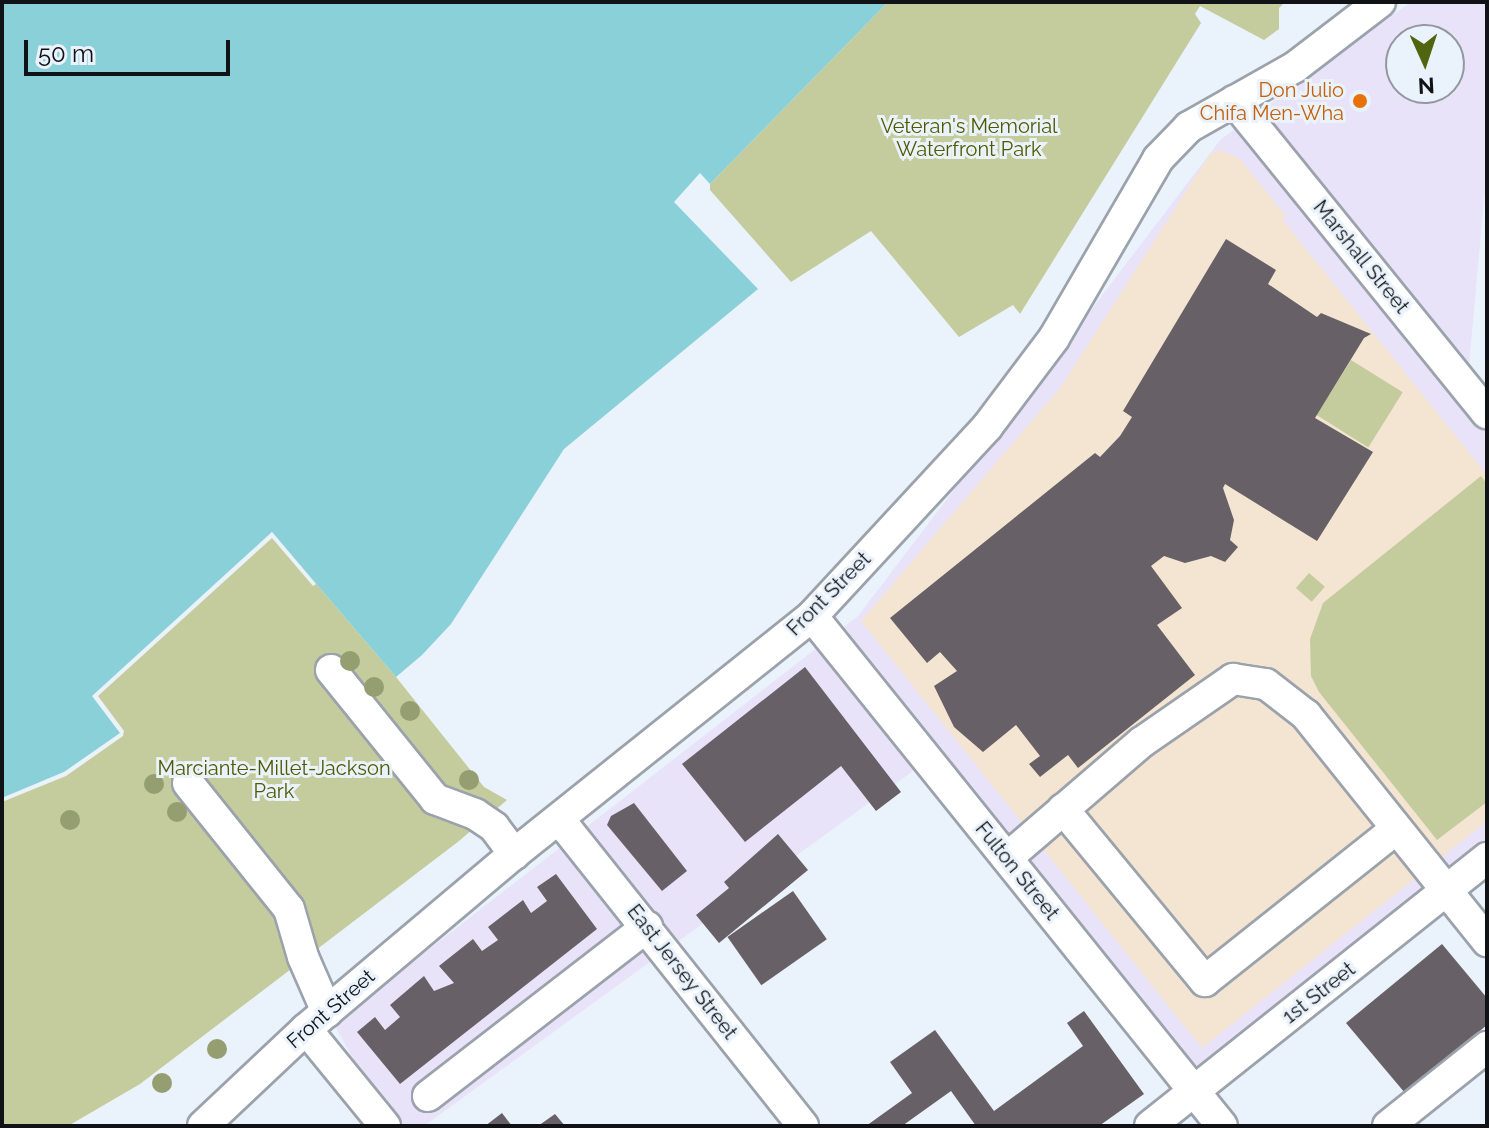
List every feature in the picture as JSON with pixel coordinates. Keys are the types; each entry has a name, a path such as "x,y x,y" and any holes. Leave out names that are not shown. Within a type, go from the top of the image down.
{"street":[{"name":"Front Street","path":"203,1126 316,1020 514,854 812,616 987,427 1035,364 1054,338 1158,159 1189,127 1295,67 1380,2"},
{"name":"Marshall Street","path":"1234,101 1487,413"},
{"name":"Fulton Street","path":"812,616 1222,1126"},
{"path":"331,670 435,799 475,814 494,827 514,854"},
{"path":"1007,858 1142,742 1233,679 1266,684 1306,715 1487,941"},
{"path":"188,783 289,909 316,1020 385,1126"},
{"path":"1063,809 1205,981 1396,829"},
{"name":"East Jersey Street","path":"559,819 803,1126"},
{"name":"1st Street","path":"1150,1126 1487,858"},
{"path":"428,1096 647,927"},
{"path":"1388,1126 1487,1047"}],"shaded area":[{"path":"1411,2 1487,2 1487,167 1467,387 1487,412 1487,855 1184,1093 924,763 424,1126 391,1126 327,1012 338,1020 858,616 1221,139"},
{"path":"1219,150 1240,159 1286,216 1282,219 1487,475 1487,821 1202,1048 861,621 1060,388 1210,154"}],"green space":[{"name":"Veteran's Memorial Waterfront Park","path":"888,2 1285,2 1279,8 1279,29 1264,40 1200,6 1195,14 1201,23 1020,314 1013,305 959,337 871,231 791,282 710,190 710,184"},
{"path":"1351,360 1403,392 1368,447 1317,415"},
{"path":"1481,476 1487,484 1487,802 1437,840 1319,692 1311,676 1310,639 1323,603"},
{"name":"Marciante-Millet-Jackson Park","path":"272,532 396,677 484,787 507,800 459,841 140,1084 68,1126 2,1126 2,798 64,772 92,696"},
{"path":"1309,573 1325,587 1312,602 1296,588"}],"water":[{"path":"2,2 888,2 710,184 700,173 674,202 758,289 564,449 451,624 422,655 396,677 272,532 93,696 120,733 64,772 2,798"}],"pier":[{"path":"272,532 316,584 313,586 272,538 98,696 124,731 123,736 66,776 2,802 2,798 64,772 120,733 92,696"}],"building":[{"path":"1226,239 1276,270 1268,284 1317,317 1321,313 1371,334 1364,338 1315,418 1373,452 1317,541 1225,484 1223,488 1234,520 1230,540 1238,547 1225,562 1211,556 1185,563 1164,556 1151,566 1182,608 1157,625 1195,675 1078,768 1068,755 1040,777 1029,764 1040,756 1016,725 983,752 954,727 934,686 957,671 940,652 927,663 890,618 1095,453 1100,457 1120,436 1132,417 1123,411"},
{"path":"805,667 901,792 876,811 841,766 745,842 682,764"},
{"path":"634,803 687,871 662,891 607,825 611,816"},
{"path":"778,834 808,870 719,943 696,915 729,888 724,882"},
{"path":"556,874 597,929 400,1084 357,1032 375,1017 385,1030 400,1017 390,1005 424,976 434,991 454,983 439,966 473,939 482,951 498,940 488,927 523,900 531,913 547,901 537,887"},
{"path":"793,891 827,939 761,985 727,937"},
{"path":"1442,944 1487,998 1487,1025 1405,1093 1346,1023"},
{"path":"1084,1011 1144,1094 1099,1126 976,1126 951,1091 902,1126 866,1126 912,1093 890,1062 935,1030 994,1111 1083,1046 1067,1023"},
{"path":"502,1113 512,1126 485,1126"},
{"path":"555,1114 565,1126 538,1126"}],"place":[{"name":"Don Julio Chifa Men-Wha","path":"1360,101"}]}
